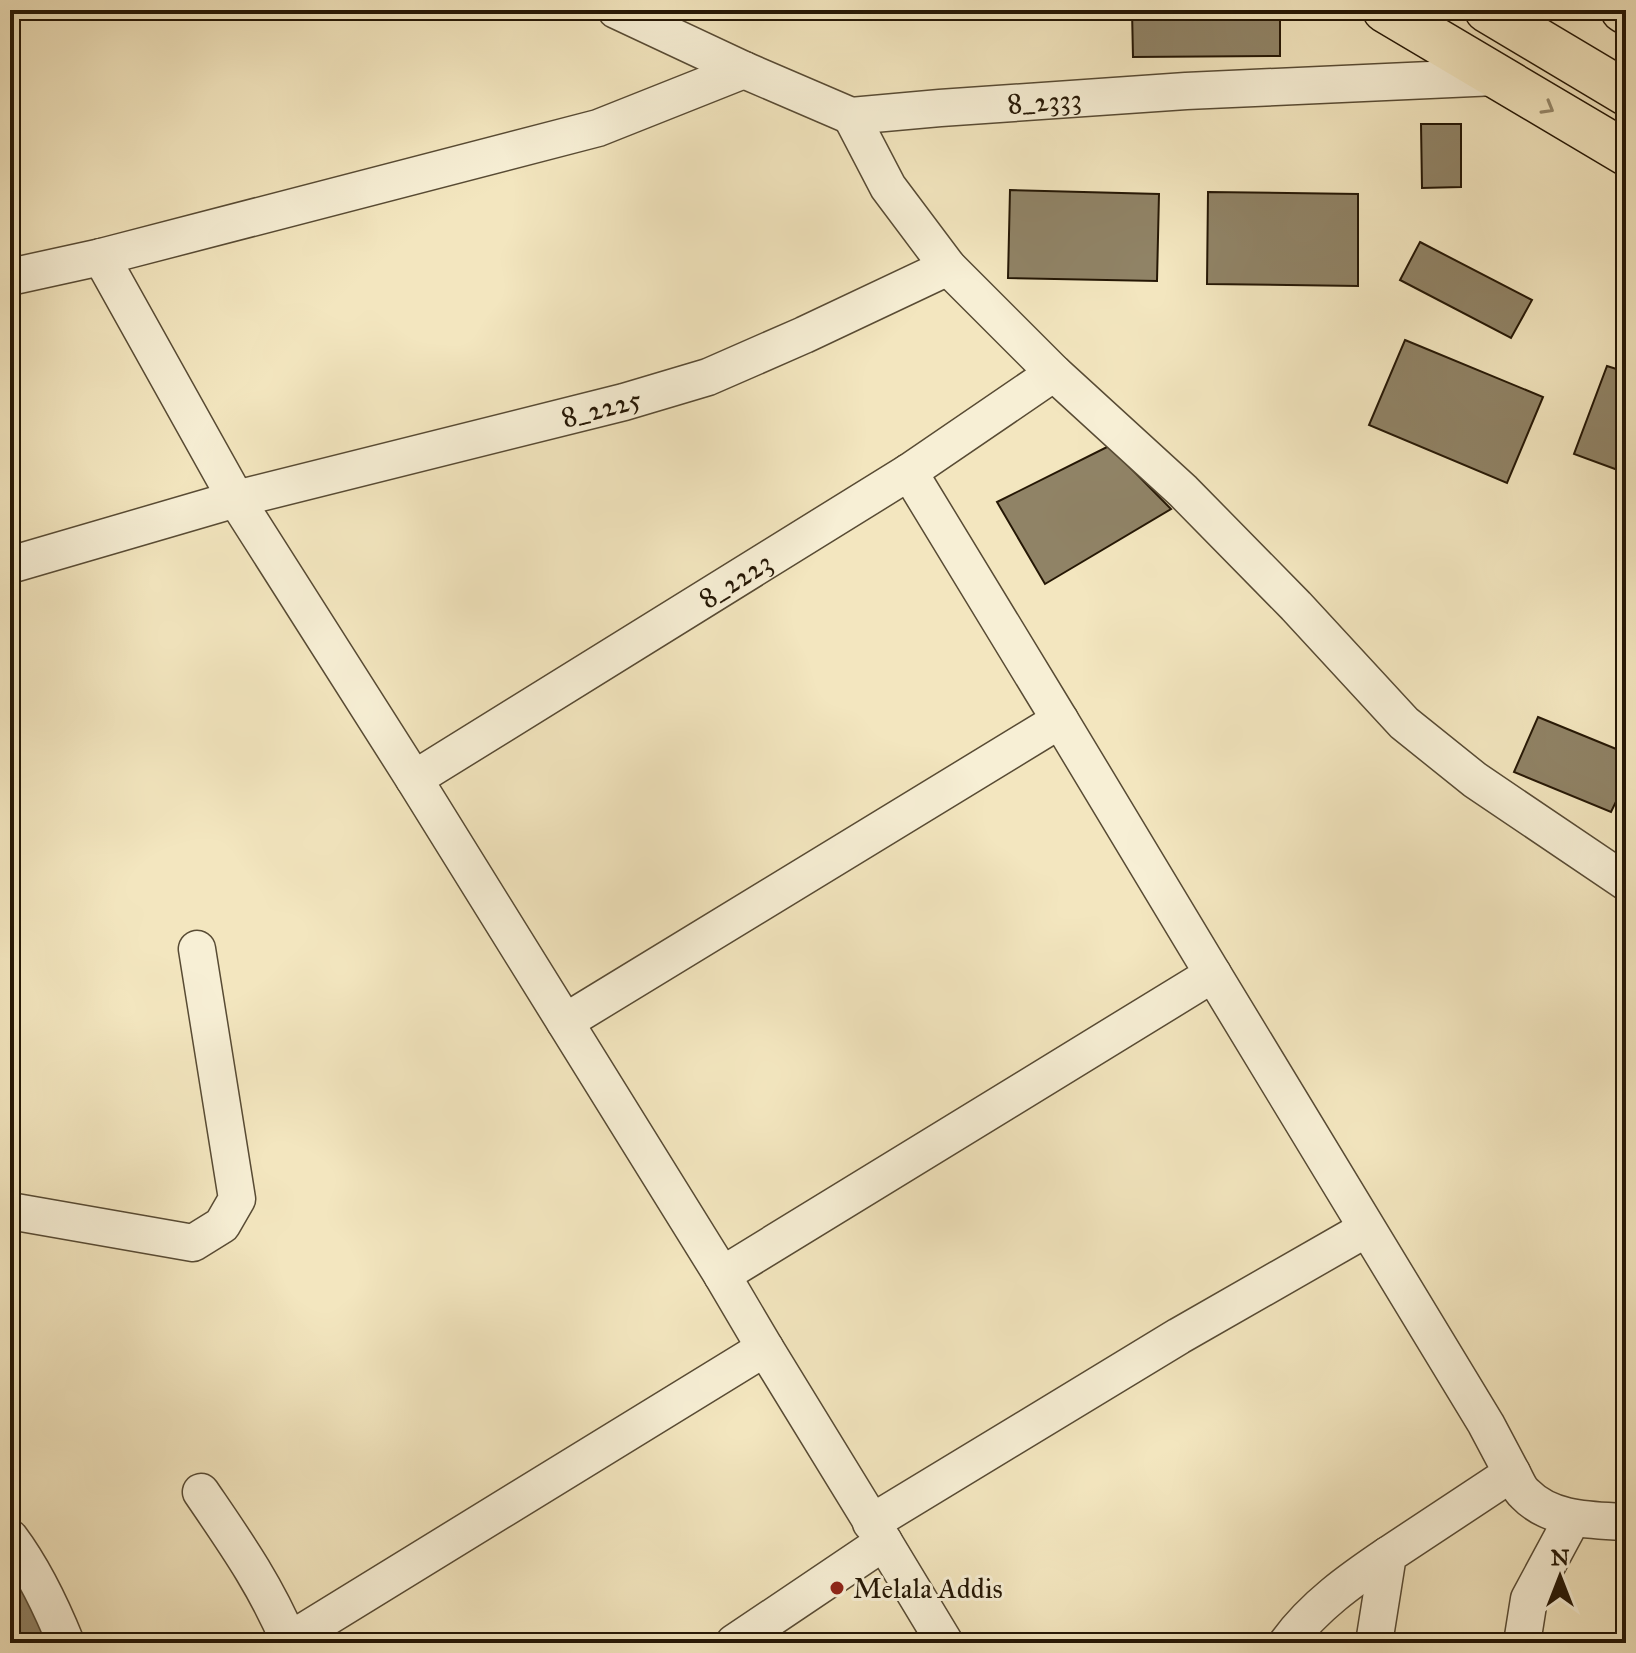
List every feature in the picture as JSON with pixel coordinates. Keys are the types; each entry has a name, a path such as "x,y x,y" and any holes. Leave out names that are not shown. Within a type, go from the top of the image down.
{"main road":[{"path":"1385,10 1626,153"},
{"path":"1487,10 1626,93"}],"street":[{"name":"8_2333","path":"616,10 851,116 1186,91 1496,77"},
{"path":"10,277 101,257 598,128 744,70"},
{"path":"851,116 888,187 948,267 1054,373 1183,491 1296,606 1404,723 1475,780 1626,882"},
{"path":"101,257 236,499 722,1275 945,1643"},
{"name":"8_2225","path":"10,565 236,499 624,402 708,377 948,267"},
{"name":"8_2223","path":"414,779 909,472 1054,373"},
{"path":"909,472 1486,1424 1522,1492 1537,1505 1572,1519 1626,1522"},
{"path":"565,1022 1060,720"},
{"path":"10,1211 193,1243 222,1225 237,1199 197,949"},
{"path":"722,1275 1213,974"},
{"path":"734,1643 878,1533 1179,1336 1366,1229"},
{"path":"201,1492 249,1562 274,1607 287,1642 765,1348"},
{"path":"1287,1643 1342,1586 1512,1473"},
{"path":"1522,1643 1529,1599 1572,1519"},
{"path":"10,1538 51,1606 66,1643"},
{"path":"1374,1643 1388,1555"}],"building":[{"path":"1132,10 1280,10 1280,56 1133,57"},
{"path":"1421,124 1461,124 1461,187 1422,188"},
{"path":"1010,190 1159,194 1157,281 1008,278"},
{"path":"1208,192 1358,194 1358,286 1207,284"},
{"path":"1420,242 1532,300 1511,338 1400,280"},
{"path":"1405,340 1543,397 1507,483 1369,425"},
{"path":"1607,366 1626,372 1626,473 1574,454"},
{"path":"1109,446 1171,509 1045,584 997,502"},
{"path":"1538,717 1626,753 1626,781 1611,812 1514,772"},
{"path":"10,1556 55,1643 10,1643"}],"place":[{"name":"Melala Addis","path":"837,1588"}]}
